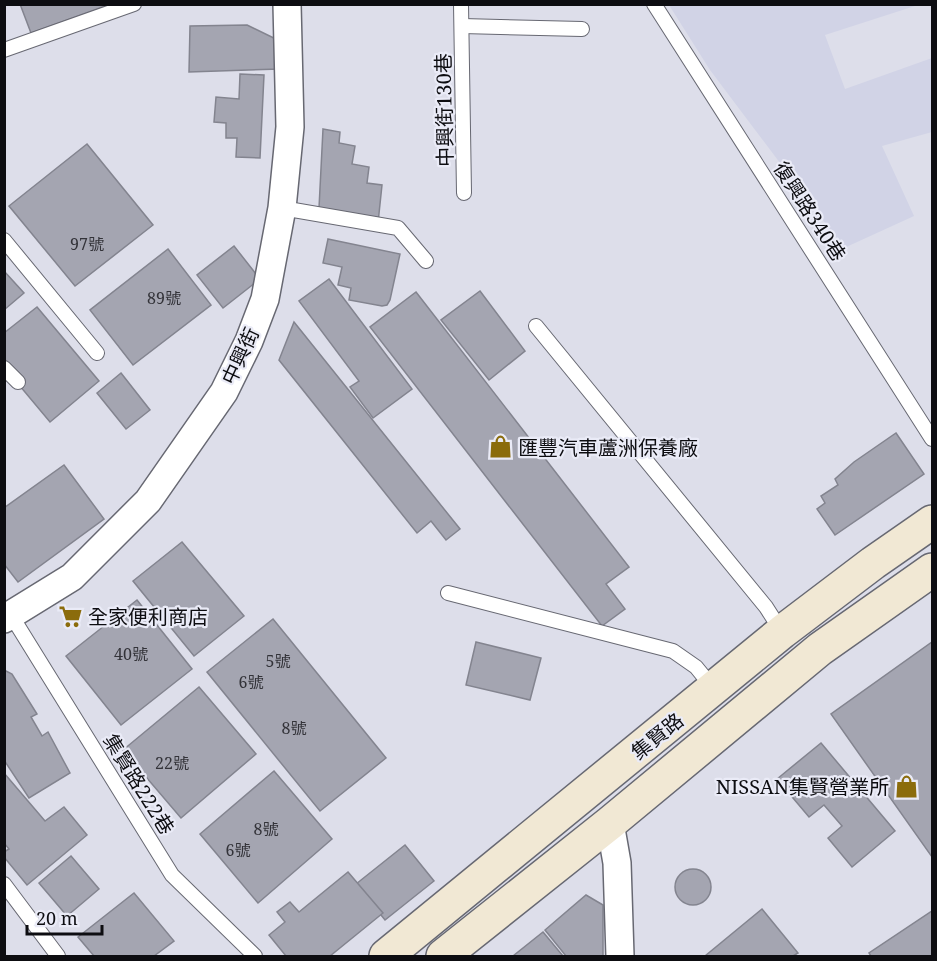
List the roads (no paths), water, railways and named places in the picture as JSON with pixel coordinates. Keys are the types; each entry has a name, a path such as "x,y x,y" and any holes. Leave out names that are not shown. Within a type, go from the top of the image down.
{"main road":[{"name":"集賢路","path":"386,957 782,632 873,563 933,522"},
{"name":"集賢路","path":"443,957 610,823 820,649 933,570"}],"street":[{"name":"中興街","path":"8,617 72,577 148,501 224,392 249,341 265,299 282,208 290,127 287,4"},
{"path":"610,823 617,863 620,957"}],"lane":[{"path":"4,50 134,4"},
{"name":"中興街130巷","path":"461,4 464,193"},
{"name":"復興路340巷","path":"654,4 933,439"},
{"name":"中興街130巷","path":"462,26 582,29"},
{"path":"282,208 398,228 426,261"},
{"path":"4,240 97,353"},
{"path":"536,326 766,607 782,632"},
{"path":"4,368 18,382"},
{"path":"448,593 673,651 696,667 714,689"},
{"name":"集賢路222巷","path":"8,617 172,875 255,957"},
{"path":"4,884 58,957"}],"place":[{"name":"匯豐汽車蘆洲保養廠","path":"500,447"},
{"name":"全家便利商店","path":"70,616"},
{"name":"NISSAN集賢營業所","path":"907,786"}]}
